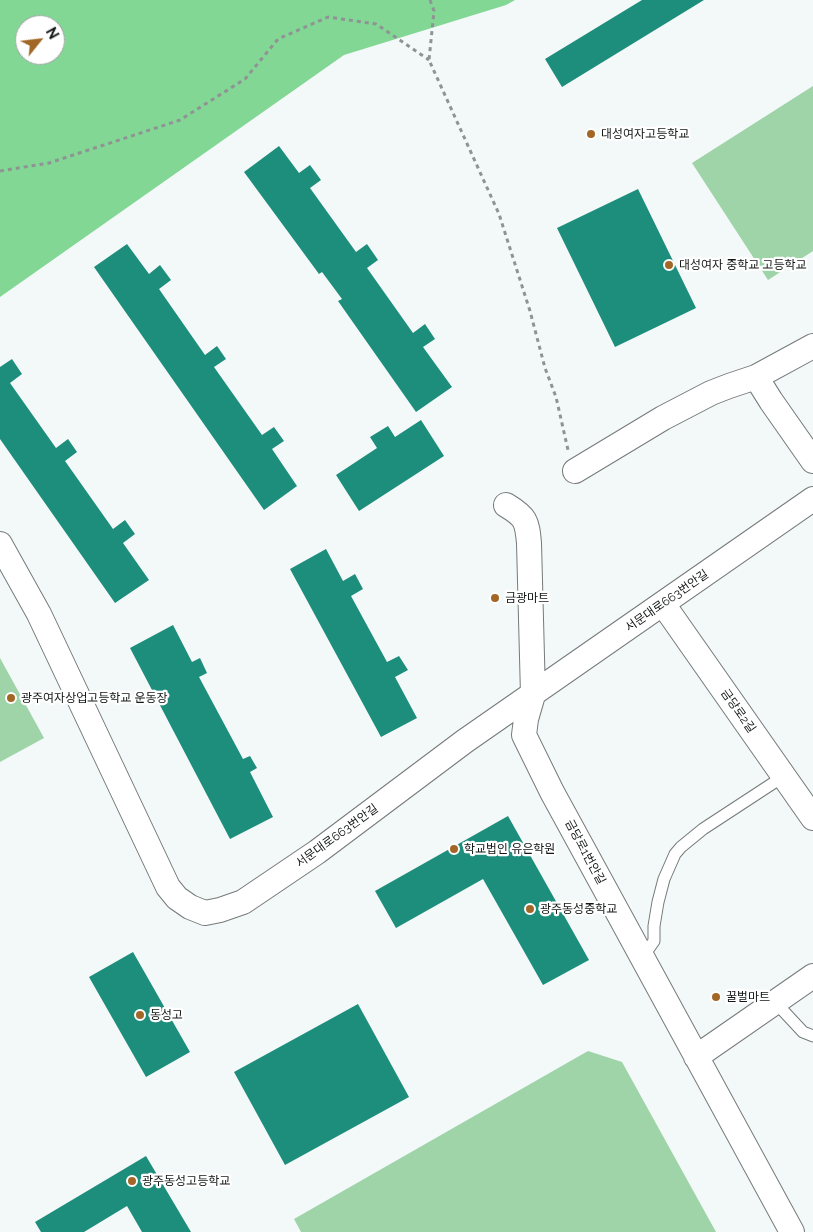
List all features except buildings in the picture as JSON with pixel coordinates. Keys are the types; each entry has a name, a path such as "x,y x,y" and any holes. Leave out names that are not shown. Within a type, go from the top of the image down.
{"street":[{"path":"575,471 663,418 711,393 756,378 813,346"},
{"path":"756,378 813,461"},
{"name":"서문대로663번안길","path":"0,544 39,614 168,887 177,898 190,907 205,913 243,902 316,852 465,741 813,499"},
{"name":"금당로1번안길","path":"506,504 524,518 528,531 533,695 526,719 524,735 552,792 792,1232"},
{"name":"금당로2길","path":"664,604 784,776 810,808"},
{"path":"696,1057 813,976"}],"lane":[{"path":"642,958 654,940 658,902 664,879 675,854 702,829 784,776"},
{"path":"775,1002 802,1032 813,1036"}],"path":[{"path":"430,0 434,12 429,60 499,214 530,310 545,368 556,397 567,447 575,471"},
{"path":"0,171 49,163 180,120 245,79 278,39 328,17 376,24 429,60"}],"green space":[{"path":"0,0 515,0 506,5 344,55 0,297"},
{"path":"813,86 813,251 768,280 692,163"},
{"name":"광주여자상업고등학교 운동장","path":"0,658 44,738 0,762"},
{"path":"588,1051 622,1062 716,1232 301,1232 294,1219"}],"place":[{"name":"대성여자고등학교","path":"591,134"},
{"name":"대성여자 중학교 고등학교","path":"669,265"},
{"name":"금광마트","path":"495,598"},
{"name":"광주여자상업고등학교 운동장","path":"11,698"},
{"name":"학교법인 유은학원","path":"454,849"},
{"name":"광주동성중학교","path":"530,909"},
{"name":"꿀벌마트","path":"716,997"},
{"name":"동성고","path":"140,1015"},
{"name":"광주동성고등학교","path":"132,1181"}]}
